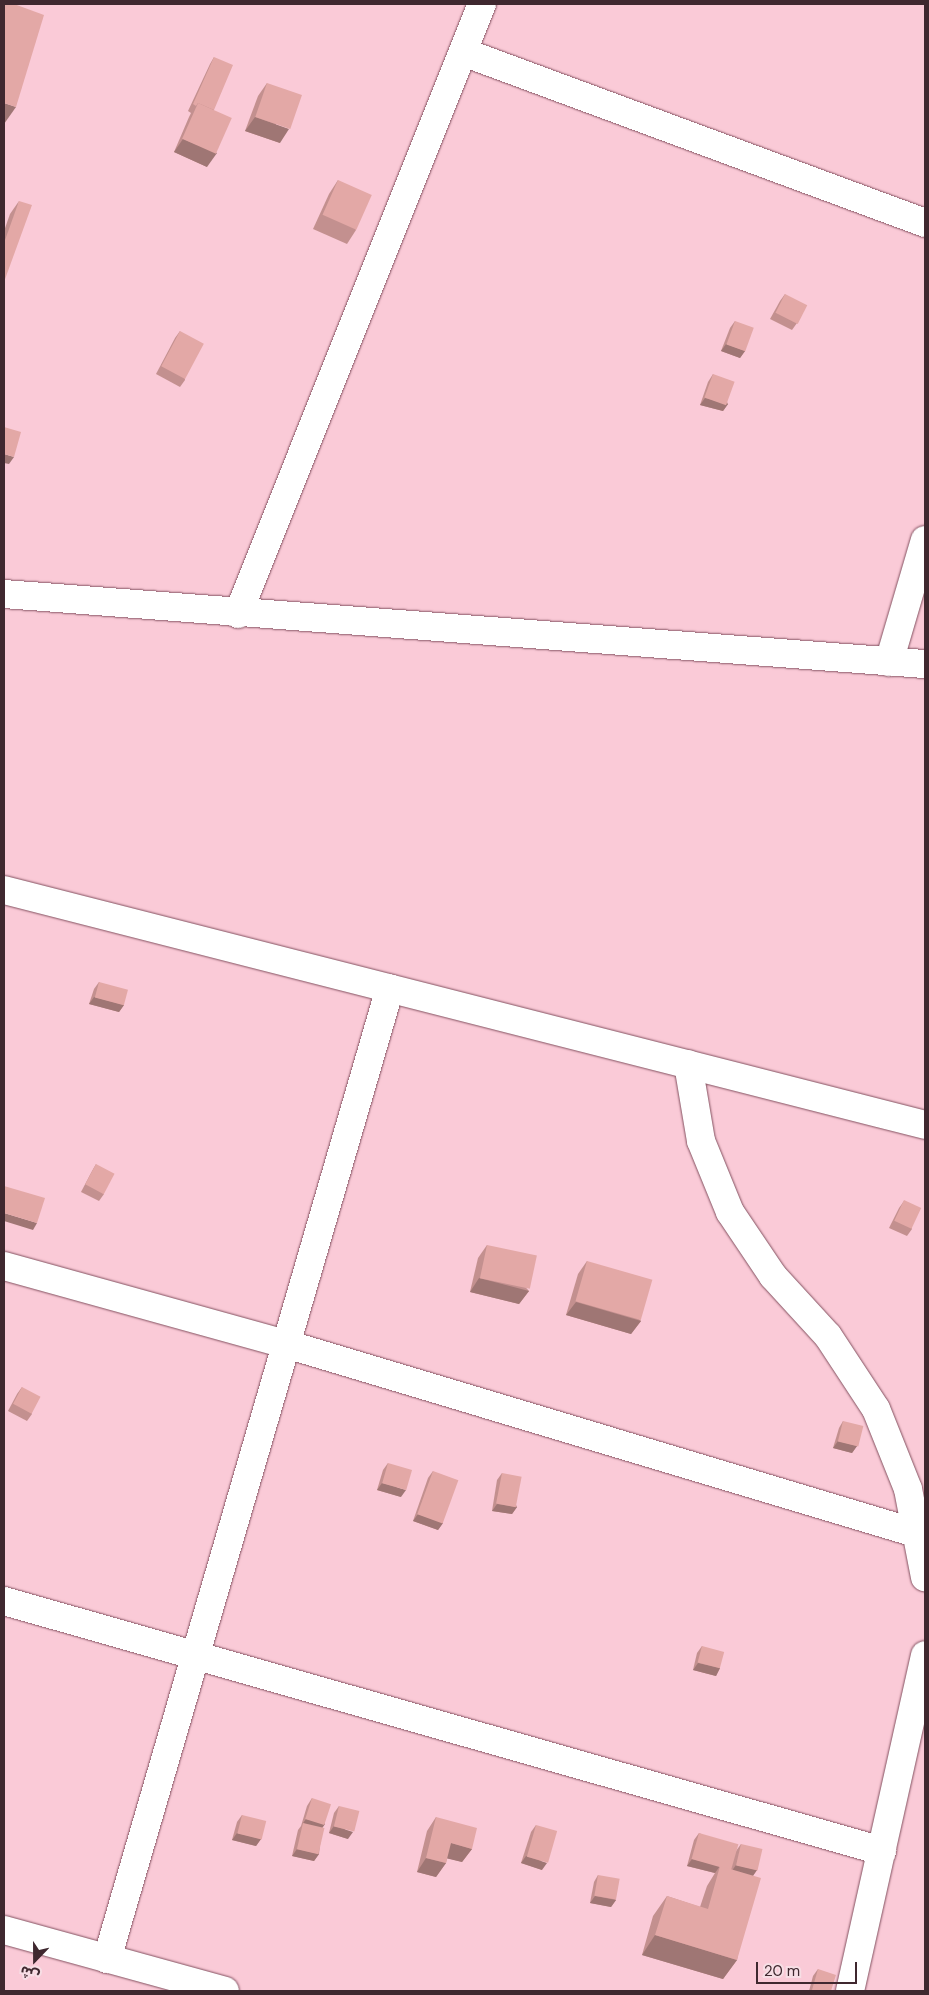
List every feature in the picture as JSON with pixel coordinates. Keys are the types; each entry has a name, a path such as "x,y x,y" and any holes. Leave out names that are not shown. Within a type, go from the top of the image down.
{"street":[{"path":"238,614 482,4"},
{"path":"462,52 925,223"},
{"path":"889,662 925,540"},
{"path":"4,594 238,614 925,664"},
{"path":"4,890 925,1125"},
{"path":"107,1959 390,988"},
{"path":"688,1064 701,1141 730,1212 773,1276 854,1371 894,1448 919,1534 925,1577"},
{"path":"4,1266 286,1344 919,1534"},
{"path":"4,1601 196,1654 882,1851"},
{"path":"850,1991 925,1655"},
{"path":"4,1930 225,1991"}],"building":[{"path":"4,4 14,4 44,15 16,107 4,103"},
{"path":"214,57 233,65 214,110 198,103 196,106 193,104"},
{"path":"267,83 302,95 290,129 255,117"},
{"path":"198,103 232,118 216,154 182,139"},
{"path":"338,180 372,195 356,230 323,215"},
{"path":"19,201 32,205 4,282 4,243"},
{"path":"785,294 807,305 798,324 775,313"},
{"path":"735,321 754,328 745,351 726,344"},
{"path":"180,331 204,344 185,379 161,366"},
{"path":"713,374 735,382 726,405 704,397"},
{"path":"4,427 21,432 14,457 4,454"},
{"path":"99,982 128,990 124,1005 95,997"},
{"path":"96,1164 115,1174 104,1194 85,1184"},
{"path":"4,1186 45,1198 37,1223 4,1213"},
{"path":"904,1200 921,1208 911,1229 894,1221"},
{"path":"487,1245 537,1256 530,1289 480,1278"},
{"path":"587,1261 652,1280 641,1320 575,1301"},
{"path":"22,1387 41,1397 32,1414 13,1404"},
{"path":"843,1421 863,1426 858,1446 838,1441"},
{"path":"388,1463 412,1470 406,1490 382,1483"},
{"path":"433,1471 458,1480 443,1523 417,1514"},
{"path":"502,1473 522,1477 516,1507 496,1503"},
{"path":"702,1646 724,1652 720,1668 698,1662"},
{"path":"312,1798 331,1804 324,1825 305,1819"},
{"path":"339,1806 359,1811 354,1831 334,1826"},
{"path":"242,1815 266,1821 262,1839 237,1833"},
{"path":"436,1817 477,1828 472,1849 451,1843 446,1863 426,1858"},
{"path":"303,1823 324,1828 318,1854 297,1849"},
{"path":"536,1825 557,1831 548,1863 527,1857"},
{"path":"699,1833 738,1844 731,1870 692,1859"},
{"path":"741,1844 762,1849 757,1870 736,1865"},
{"path":"720,1866 761,1878 737,1960 655,1935 667,1896 708,1909"},
{"path":"598,1875 620,1879 616,1900 594,1896"},
{"path":"818,1969 836,1975 831,1991 812,1990"}]}
